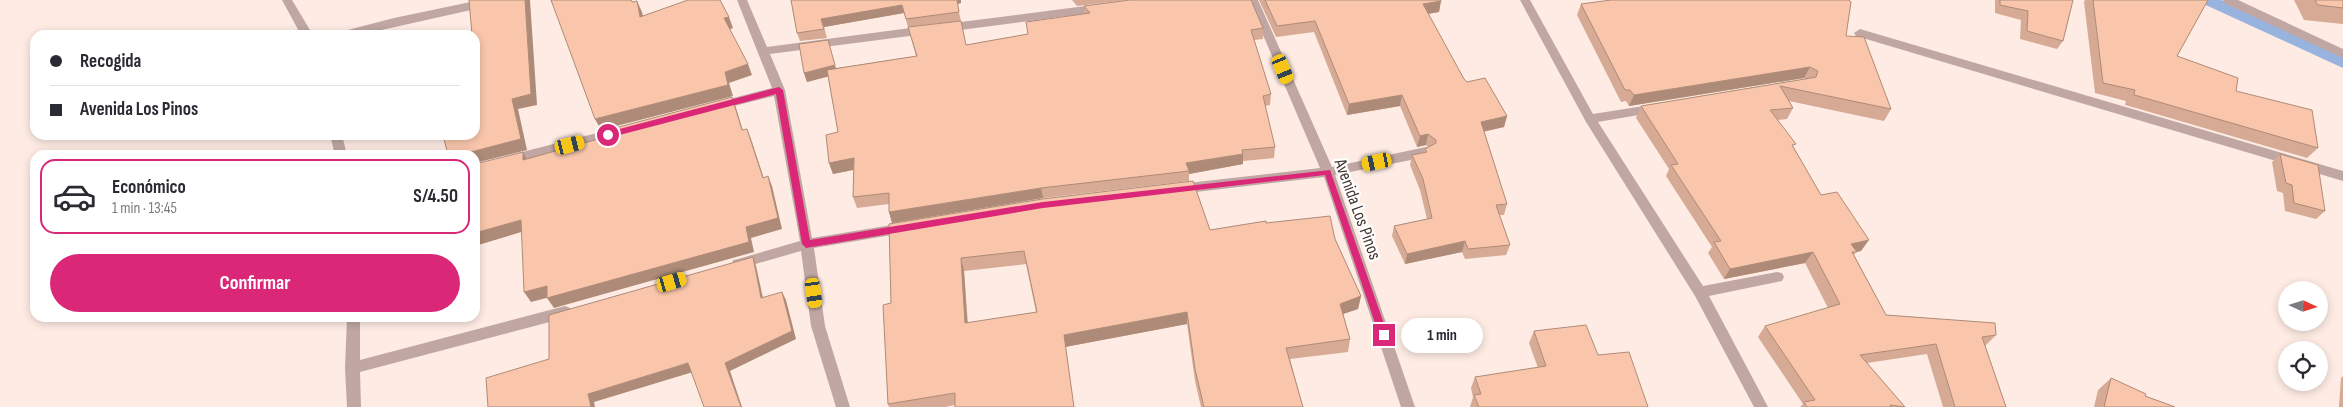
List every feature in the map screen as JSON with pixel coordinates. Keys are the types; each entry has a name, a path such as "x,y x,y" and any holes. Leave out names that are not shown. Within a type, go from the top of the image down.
{"street":[{"path":"287,0 304,30"},
{"path":"363,30 498,0"},
{"path":"742,0 779,90 806,244 818,326 843,407"},
{"name":"Avenida Los Pinos","path":"1253,0 1328,172 1408,407"},
{"path":"1525,0 1590,119 1700,292 1761,407"},
{"path":"2228,0 2343,54"},
{"path":"764,51 1113,7"},
{"path":"1860,33 2343,176"},
{"path":"703,110 779,90"},
{"path":"1590,119 1668,106"},
{"path":"494,165 627,130"},
{"path":"1171,190 1328,172 1426,152"},
{"path":"730,266 806,244 915,226"},
{"path":"1700,292 1777,277"},
{"path":"352,368 576,309"},
{"path":"353,322 352,368 354,407"}],"building":[{"path":"469,0 525,0 531,94 512,99 521,139 479,150 447,150 444,140 480,140 480,30 472,30"},
{"path":"551,0 637,1 640,17 688,0 720,0 729,17 724,18 748,64 725,72 728,85 595,119"},
{"path":"791,0 957,0 959,12 906,19 902,5 821,19 824,29 797,33"},
{"path":"1130,0 1251,0 1263,28 1251,30 1271,94 1263,96 1275,147 1242,150 1243,154 1186,163 1189,171 1041,188 889,212 889,193 853,197 854,158 829,163 826,135 838,132 827,70 917,56 908,27 961,21 966,45 1028,34 1026,22 1090,13 1084,6"},
{"path":"1265,0 1441,0 1423,4 1464,79 1467,82 1485,78 1507,116 1481,122 1507,204 1496,205 1510,245 1468,249 1465,241 1407,254 1394,226 1432,218 1423,179 1412,155 1427,152 1425,149 1436,143 1436,140 1428,134 1420,136 1402,95 1349,104 1315,21 1277,26"},
{"path":"1611,0 1849,0 1851,2 1846,36 1864,37 1891,109 1780,86 1793,108 1770,110 1796,144 1792,145 1821,195 1837,192 1869,240 1851,244 1857,252 1852,252 1886,315 1995,323 1996,335 1982,337 2006,407 1955,407 1936,344 1860,355 1905,407 1890,405 1891,407 1807,407 1804,402 1815,400 1765,326 1840,304 1813,252 1730,269 1714,242 1721,241 1671,165 1678,164 1641,106 1811,78 1816,77 1818,71 1810,67 1634,95 1630,90 1625,90 1581,4"},
{"path":"2000,0 2073,0 2063,41 2027,31 2028,11 2000,5"},
{"path":"2093,0 2208,0 2177,56 2238,78 2236,91 2312,110 2318,148 2134,95 2135,90 2103,83"},
{"path":"2315,0 2343,0 2343,8 2318,5"},
{"path":"828,40 835,65 804,73 799,44"},
{"path":"732,97 742,130 747,129 763,178 768,176 778,218 746,227 749,242 547,298 547,286 524,292 521,220 480,232 480,163 523,152 523,160 602,138 600,132"},
{"path":"2280,154 2318,165 2325,211 2294,203 2292,185 2286,183"},
{"path":"1193,181 1210,230 1266,221 1266,223 1330,216 1335,239 1361,296 1340,304 1350,339 1286,348 1303,407 1204,407 1195,369 1187,312 1064,335 1074,407 955,407 955,393 888,404 883,305 891,303 889,224 1042,199","holes":["1024,251 1037,312 965,323 961,258"]},
{"path":"753,257 761,298 782,292 792,331 725,363 741,407 704,407 688,363 588,394 591,407 488,407 486,378 549,359 549,315"},
{"path":"1586,325 1598,355 1629,352 1648,407 1479,407 1474,395 1481,394 1475,377 1546,366 1534,331"},
{"path":"2111,378 2146,394 2145,396 2175,407 2104,407"}],"waterway":[{"path":"2208,0 2343,62"}],"route":[{"path":"608,135 779,90 806,244 1043,205 1328,172 1384,335"}]}
